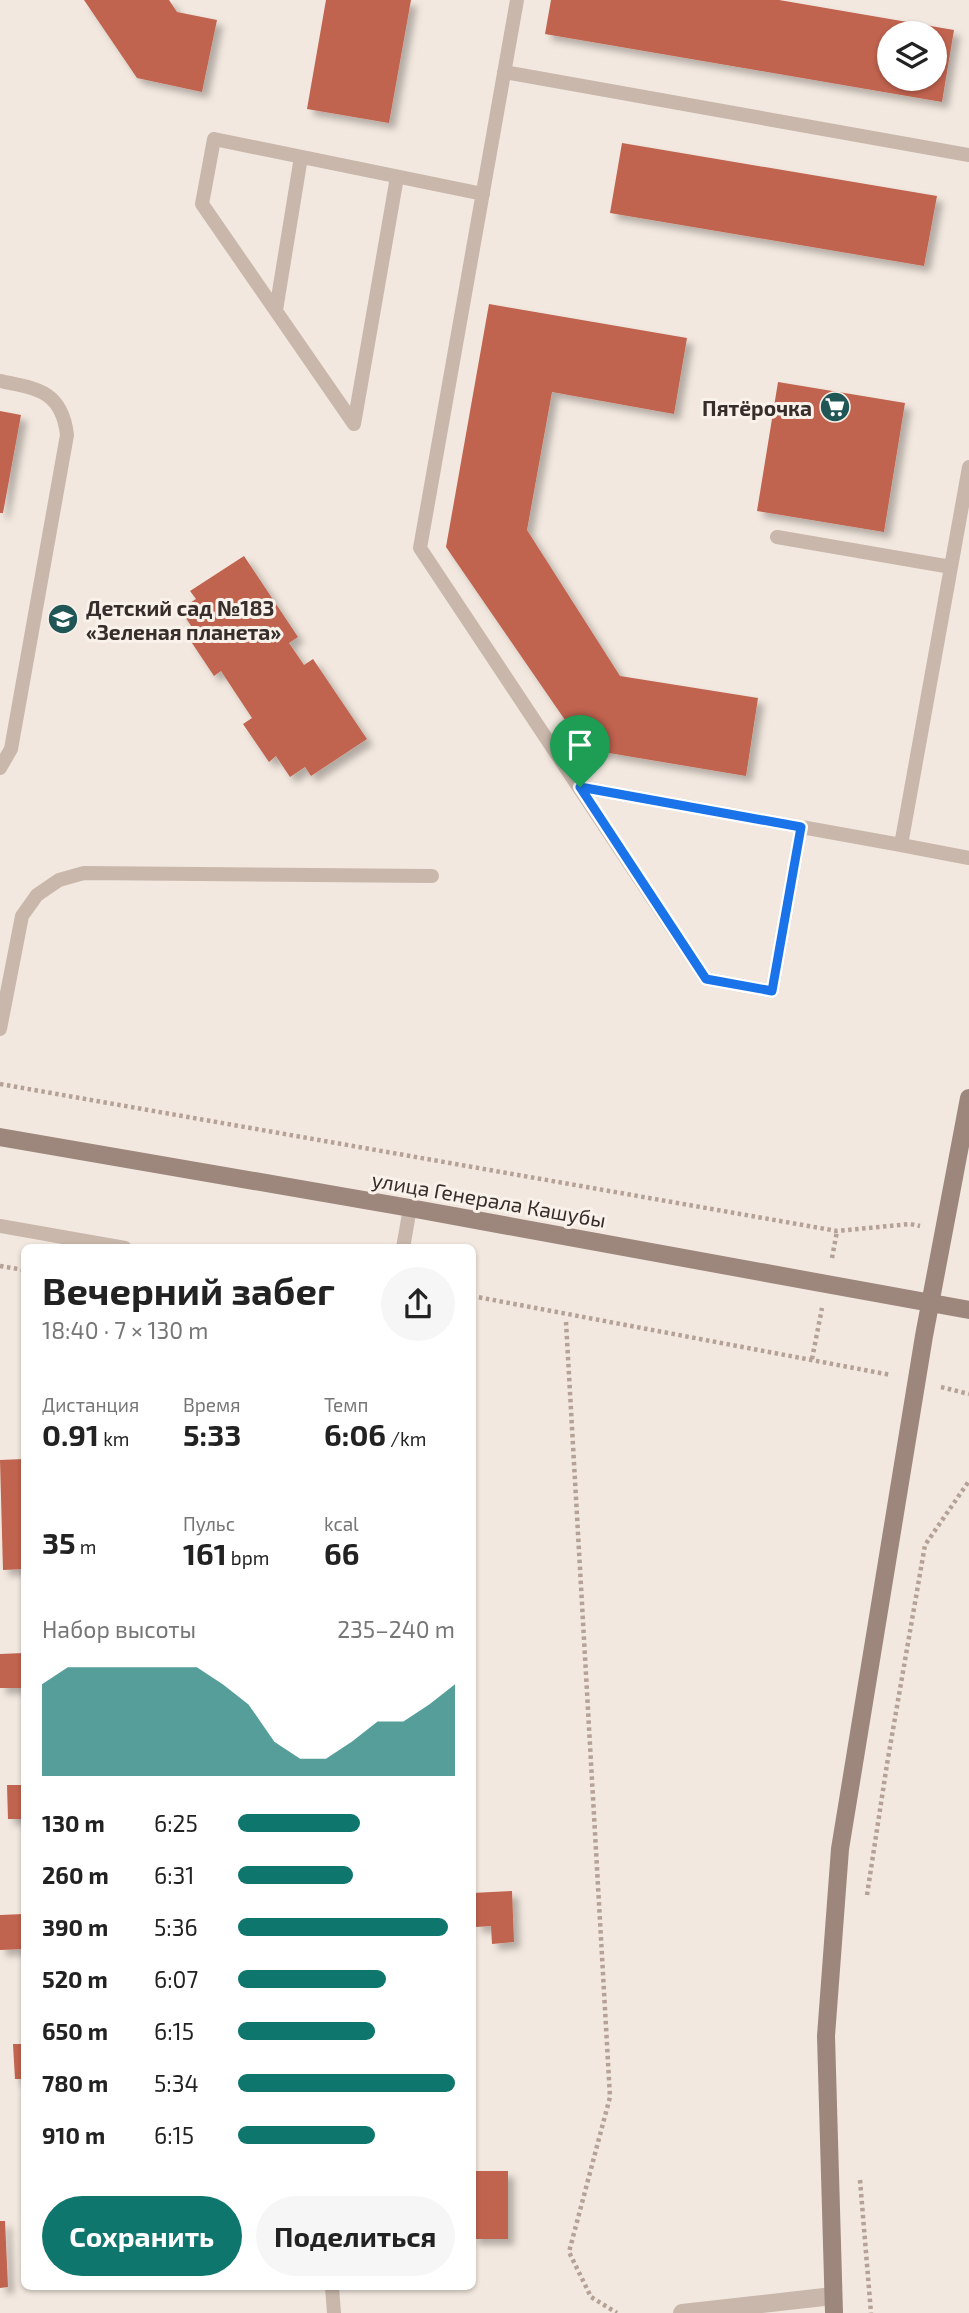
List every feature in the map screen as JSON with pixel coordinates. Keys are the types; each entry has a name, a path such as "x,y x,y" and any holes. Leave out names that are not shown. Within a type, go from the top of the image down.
{"street":[{"path":"682,2313 834,2304 826,2036 840,1849 916,1381 969,1098"},
{"name":"улица Генерала Кашубы","path":"0,1137 410,1208 969,1310"}],"lane":[{"path":"517,0 421,548 706,979 772,991 801,827"},
{"path":"504,72 969,155"},
{"path":"397,177 354,424 202,204 214,139 483,194"},
{"path":"276,310 301,157"},
{"path":"0,381 38,389 51,399 65,416 67,435 11,749 0,768"},
{"path":"901,845 969,467"},
{"path":"776,537 951,567"},
{"path":"580,787 969,858"},
{"path":"0,1029 22,916 37,895 59,880 84,873 432,876"},
{"path":"404,1244 410,1208"},
{"path":"0,1226 102,1244"},
{"path":"332,2290 334,2313"}],"path":[{"path":"0,1084 837,1231 910,1224 944,1231"},
{"path":"0,1266 21,1270"},
{"path":"476,1297 798,1356 969,1394"},
{"path":"566,1322 610,2096 569,2252 591,2297 617,2313"},
{"path":"867,1896 925,1545 969,1481"},
{"path":"859,2167 871,2313"}],"building":[{"path":"84,0 169,0 177,12 217,20 202,92 137,78"},
{"path":"326,0 411,0 389,123 307,109"},
{"path":"551,0 779,0 902,21 877,21 877,91 545,34"},
{"path":"947,29 954,30 947,72"},
{"path":"878,91 944,91 942,102"},
{"path":"622,143 937,196 924,266 610,213"},
{"path":"489,304 687,338 674,414 552,392 527,530 620,676 758,698 746,776 585,749 446,547"},
{"path":"778,382 905,403 884,532 757,511"},
{"path":"0,411 21,415 3,513 0,513"},
{"path":"244,556 298,637 289,643 304,665 313,659 367,739 311,776 305,767 290,777 276,756 269,762 243,724 252,718 221,671 214,676 190,640 197,635 180,609 196,599 190,591"},
{"path":"21,1459 21,1569 3,1570 0,1460"},
{"path":"21,1653 21,1688 0,1688 0,1654"},
{"path":"7,1785 21,1785 21,1819 8,1819"},
{"path":"512,1891 514,1942 492,1944 491,1926 476,1927 476,1893"},
{"path":"21,1914 21,1949 0,1950 0,1915"},
{"path":"13,2044 21,2044 21,2079 15,2079"},
{"path":"476,2171 508,2171 508,2239 476,2239"},
{"path":"0,2221 5,2221 8,2287 0,2288"}],"place":[{"name":"Пятёрочка","path":"835,407"},
{"name":"Детский сад №183 «Зеленая планета»","path":"63,619"}],"route":[{"path":"580,787 801,827 772,991 706,979 580,787"}]}
